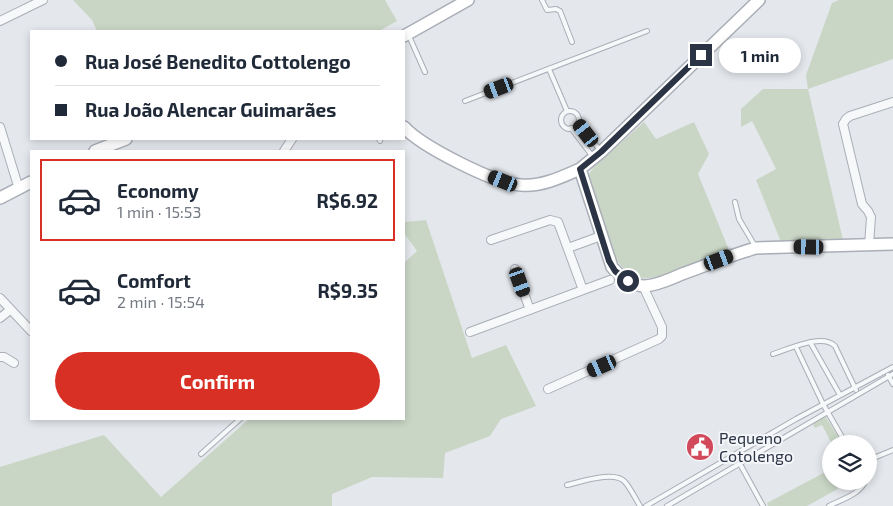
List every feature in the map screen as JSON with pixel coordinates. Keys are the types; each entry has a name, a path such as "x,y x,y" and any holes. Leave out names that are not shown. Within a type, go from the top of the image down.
{"main road":[{"path":"406,35 468,0"},
{"path":"405,128 416,138 448,156 491,176 512,184 531,185 542,183 580,169 597,155 759,0"},
{"path":"98,150 123,140"},
{"path":"580,169 609,261 615,271 628,281 643,286 756,248 893,244"},
{"path":"0,198 30,183"}],"street":[{"path":"0,21 43,0"},
{"path":"869,245 871,217 862,204 843,124 850,116 893,102"},
{"path":"0,127 19,189"},
{"path":"491,240 554,220 560,225 583,290"},
{"path":"568,248 601,236"},
{"path":"515,269 530,310"},
{"path":"470,332 610,280"},
{"path":"548,389 660,339 662,327 643,286"},
{"path":"0,298 30,330"},
{"path":"0,318 10,310"},
{"path":"0,357 4,357 14,364"}],"lane":[{"path":"542,0 547,10 556,9 560,11 572,42"},
{"path":"465,101 647,31"},
{"path":"406,35 425,72"},
{"path":"549,69 567,111 576,114 579,120 578,123 597,155"},
{"path":"567,111 562,115 561,122 565,127 571,128 597,155"},
{"path":"571,128 578,123"},
{"path":"735,202 738,219 756,248"},
{"path":"773,354 810,342 823,340 833,343 858,395"},
{"path":"810,342 840,396"},
{"path":"796,347 823,404 841,435"},
{"path":"646,506 823,404 893,368"},
{"path":"886,371 891,376 893,384"},
{"path":"667,506 827,411 891,376"},
{"path":"868,380 872,387"},
{"path":"200,454 239,420"},
{"path":"877,457 893,450"},
{"path":"740,464 763,506"},
{"path":"567,486 603,477 618,476 624,481 640,506"},
{"path":"829,506 859,490"}],"green space":[{"path":"73,0 385,0 397,21 381,30 97,30 92,20"},
{"path":"839,0 893,0 893,59 808,89 806,75 832,3"},
{"path":"763,89 808,89 843,240 781,242 756,180 776,169 752,121 741,127 741,109"},
{"path":"644,122 656,139 694,122 709,154 698,174 729,250 698,263 648,278 632,275 625,270 615,257 588,176 593,168"},
{"path":"426,220 472,358 506,345 536,406 501,419 490,436 445,453 443,478 372,477 332,494 332,506 0,506 0,467 104,435 161,497 248,420 405,420 405,262 417,251 405,234 405,222"},
{"path":"825,416 837,435 827,435 822,425 815,428 812,423"},
{"path":"822,474 822,490 836,490 807,506 768,506 767,503"}],"place":[{"name":"Pequeno Cotolengo","path":"700,447"}],"route":[{"path":"628,281 615,271 609,261 580,169 601,152 701,55"}]}
